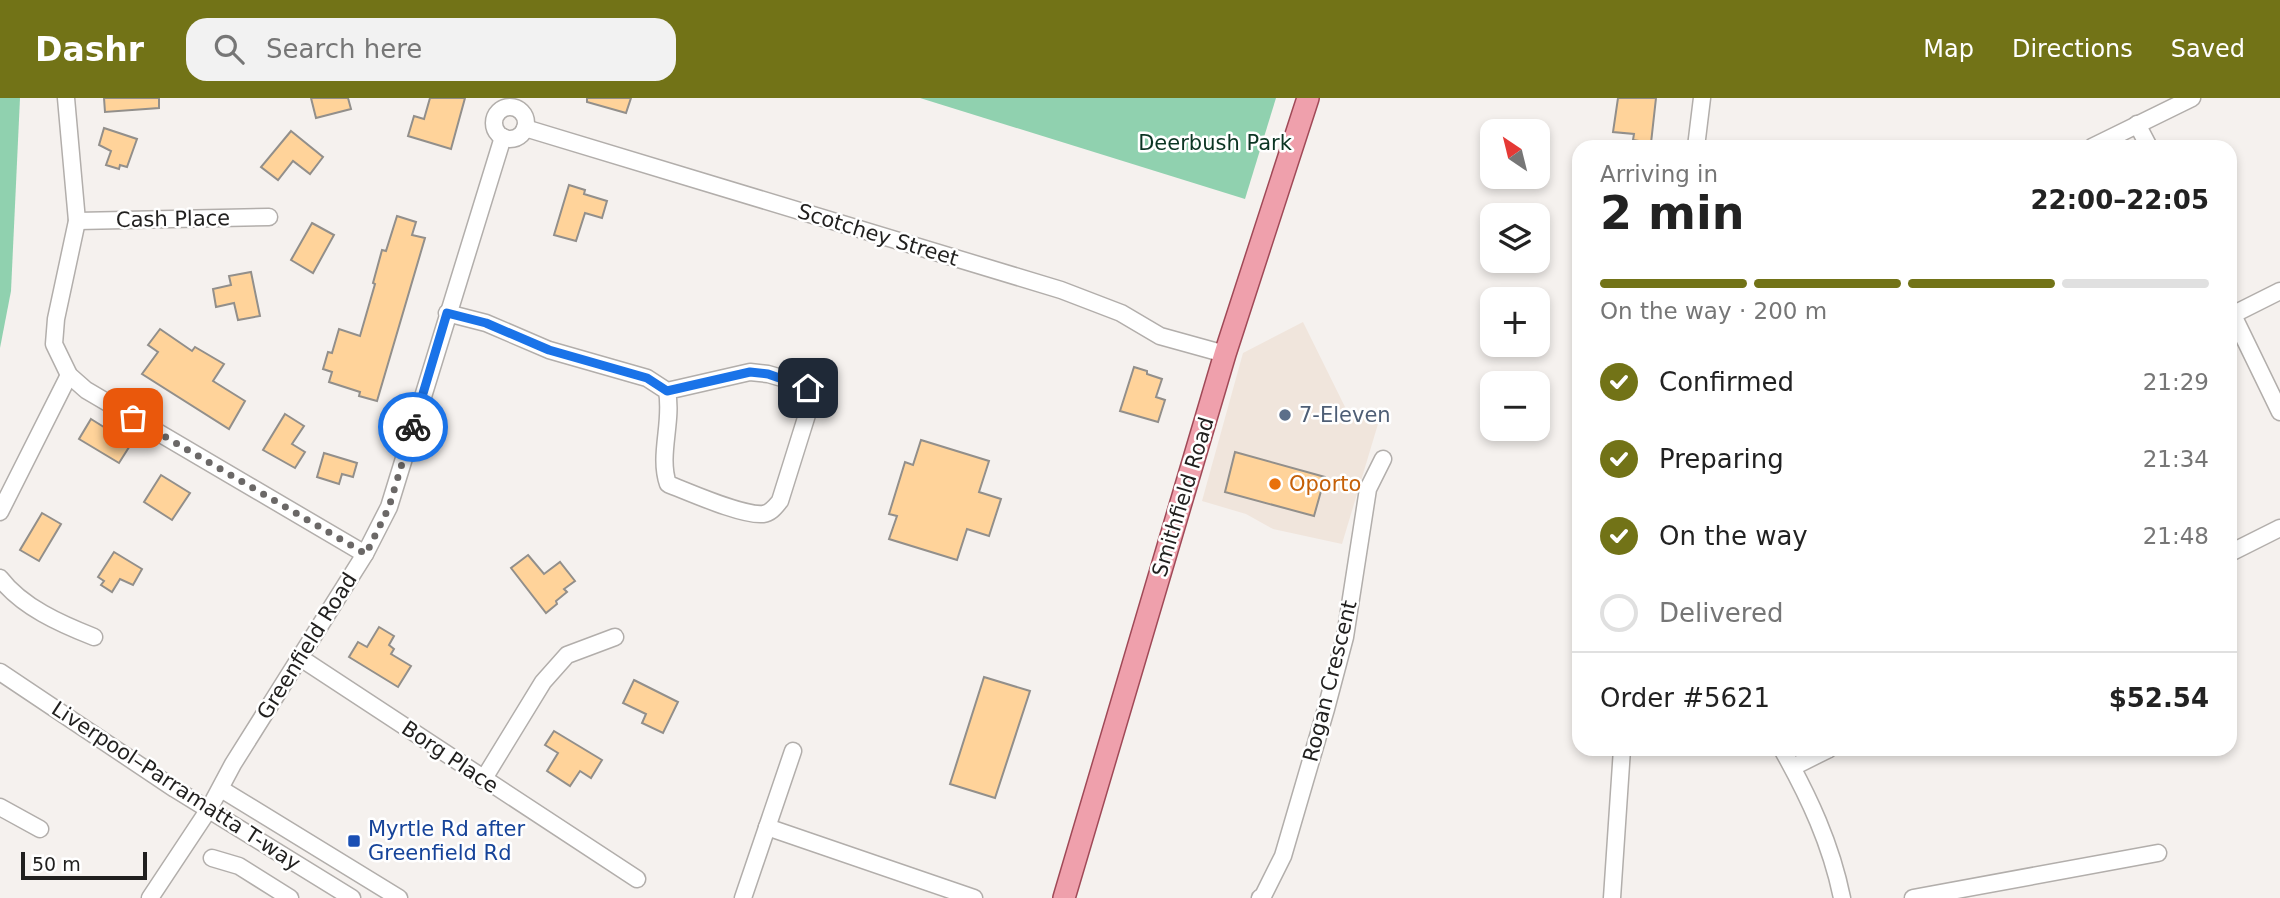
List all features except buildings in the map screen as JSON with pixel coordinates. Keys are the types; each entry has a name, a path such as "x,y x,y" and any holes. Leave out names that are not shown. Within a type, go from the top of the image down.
{"main road":[{"name":"Smithfield Road","path":"1064,898 1225,354 1308,98"}],"street":[{"path":"66,98 77,221 56,319 54,344 69,375 86,390 366,554"},
{"path":"1697,140 1702,98"},
{"path":"2106,140 2192,98"},
{"path":"513,103 523,113 525,128 516,138 503,137 497,132 494,121 499,112 513,103"},
{"path":"2137,124 2145,140"},
{"name":"Scotchey Street","path":"525,128 1061,290 1121,313 1160,336 1225,354"},
{"name":"Greenfield Road","path":"150,898 209,809 233,764 366,554 389,507 503,137"},
{"name":"Cash Place","path":"77,221 269,217"},
{"path":"2237,309 2280,291"},
{"path":"447,313 486,323 549,350 647,378 667,391 750,372 768,374 808,388 813,394 811,402 780,501 771,511 762,514 743,511 667,484 665,458 670,412 667,391"},
{"path":"2237,324 2280,412"},
{"path":"0,512 69,375"},
{"name":"Rogan Crescent","path":"1260,898 1283,856 1326,709 1345,637 1368,489 1383,459"},
{"path":"2237,550 2280,528"},
{"path":"0,578 10,592 64,626 94,637"},
{"path":"483,780 543,682 567,655 615,637"},
{"name":"Borg Place","path":"299,657 636,879"},
{"name":"Liverpool–Parramatta T-way","path":"0,671 175,789 352,898"},
{"path":"743,898 793,751"},
{"path":"1612,898 1622,756"},
{"path":"1786,756 1818,817 1842,898"},
{"path":"1793,767 1815,756"},
{"path":"221,789 399,898"},
{"path":"0,807 40,829"},
{"path":"767,827 974,898"},
{"path":"1913,898 2158,853"},
{"path":"212,858 239,866 290,898"}],"shaded area":[{"path":"1303,322 1345,407 1378,424 1342,544 1273,529 1246,514 1202,501 1243,353"}],"green space":[{"path":"0,98 20,98 11,291 0,348"},
{"name":"Deerbush Park","path":"920,98 1276,98 1245,199"}],"way so far":[{"path":"133,418 366,554 389,507 413,427"}],"place":[{"name":"7-Eleven","path":"1285,415"},
{"name":"Oporto","path":"1275,484"},
{"name":"Myrtle Rd after Greenfield Rd","path":"354,841"}],"route":[{"path":"413,427 447,313 486,323 549,350 647,378 667,391 750,372 768,374 808,388"}]}
